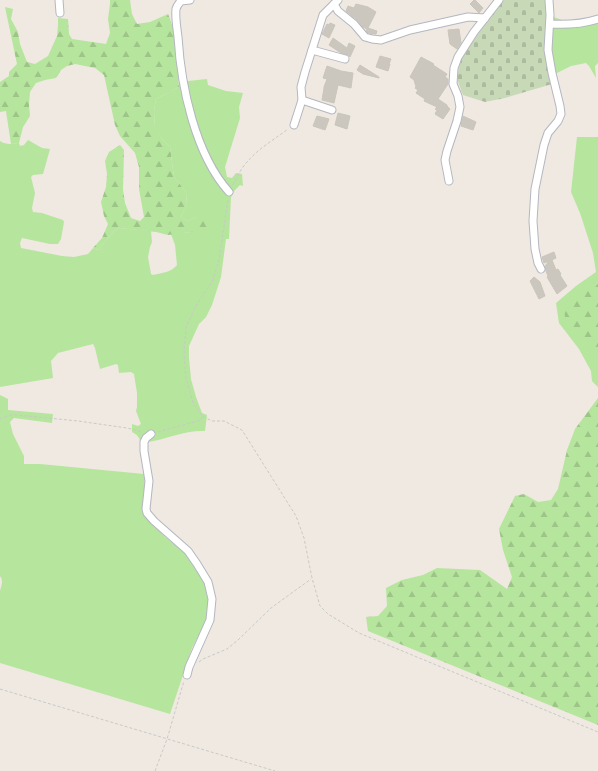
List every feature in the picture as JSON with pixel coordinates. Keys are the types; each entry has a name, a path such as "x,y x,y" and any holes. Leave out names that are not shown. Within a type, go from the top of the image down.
{"street":[{"path":"59,0 60,13"},
{"path":"190,0 181,1 176,8 178,45 186,100 194,125 210,164 229,192"},
{"path":"449,181 445,160 446,151 460,107 454,84 454,68 458,57 484,18 499,0"},
{"path":"541,269 534,249 533,221 535,188 548,133 558,121 560,114 560,106 548,50 550,24 549,0"},
{"path":"336,2 338,11 354,24 365,37 381,40 410,30 468,17 484,18"},
{"path":"294,125 302,100 302,87 305,72 323,15 336,2"},
{"path":"550,24 564,25 598,19"},
{"path":"312,50 345,59"},
{"path":"302,100 332,110"},
{"path":"151,434 144,442 148,481 147,512 160,527 188,551 208,582 212,599 210,620 190,664 187,675"}],"path":[{"path":"294,125 267,144 248,161 237,176 229,192 219,260 212,282 197,304 186,326 184,353 186,378 193,403 202,416 212,421 224,421 242,430 296,516 304,538 312,578 320,606 328,614 359,633 598,732"},
{"path":"0,419 9,415 17,415 78,421 127,428 151,434 196,422 201,420 202,416"},
{"path":"198,663 203,659 227,649 271,608 312,578"},
{"path":"155,771 167,739 187,675"},
{"path":"0,689 276,771"}],"green space":[{"path":"110,0 130,0 132,14 137,24 150,22 168,14 175,40 179,87 156,99 154,111 155,128 162,139 170,147 174,177 186,192 187,205 181,216 187,221 207,215 214,222 205,229 168,235 156,232 119,228 114,231 98,250 93,248 102,238 108,224 104,216 101,202 106,187 107,174 105,161 109,152 120,145 124,150 123,189 125,203 131,218 140,221 144,217 139,189 139,167 135,153 120,136 115,125 104,75 95,68 75,64 67,66 61,70 56,78 36,83 30,92 30,116 23,127 19,143 11,144 6,111 0,112 0,82 9,76 9,72 17,64 5,7 13,9 11,19 18,32 20,44 27,62 35,64 48,56 57,36 58,18 68,19 69,34 72,39 106,44 110,33 108,19"},
{"path":"502,0 545,0 547,66 552,84 505,98 485,102 463,95 457,79 460,61"},
{"path":"545,0 552,0 554,17 559,19 576,21 598,16 598,63 595,66 596,78 586,63 571,66 555,74 552,84 547,66"},
{"path":"207,79 208,85 226,91 243,93 239,107 240,118 225,167 227,177 232,178 236,173 242,174 243,186 240,185 231,197 229,239 226,239 221,277 212,305 206,317 199,324 189,346 191,379 202,413 207,415 205,431 183,433 141,445 136,434 132,432 132,424 138,426 141,424 136,411 137,393 134,374 131,372 119,373 118,365 116,364 100,369 93,344 58,353 51,361 53,378 0,387 0,141 7,144 19,143 20,146 24,145 28,140 42,148 50,149 43,174 33,175 31,177 35,193 32,208 33,212 42,213 63,220 64,222 61,239 58,244 50,244 22,238 20,243 21,248 74,257 88,254 93,248 98,250 114,231 119,228 151,231 152,242 148,257 151,274 153,275 166,272 177,265 175,245 171,234 191,232 197,217 187,221 181,216 187,205 186,192 174,177 170,147 155,129 154,111 156,99 179,87 179,82"},
{"path":"577,137 598,137 598,387 592,381 591,371 579,349 559,323 556,303 596,272 593,253 580,213 571,192"},
{"path":"598,284 598,354 565,318 564,306 576,296"},
{"path":"0,395 8,399 8,410 53,414 52,423 14,418 10,422 13,434 24,456 24,464 40,464 144,474 145,486 143,512 165,537 185,553 203,580 208,593 208,617 192,648 170,714 0,663 0,591 2,582 0,576"},
{"path":"598,398 598,725 368,631 366,617 378,616 387,606 386,588 402,580 423,575 437,568 480,570 507,589 512,577 503,550 499,529 515,496 524,494 538,502 551,500 558,489 567,450 575,429"}],"building":[{"path":"474,0 483,8 479,13 470,4"},
{"path":"356,4 368,7 376,12 368,28 377,31 376,34 368,33 366,31 367,29 346,11 348,6 354,8"},
{"path":"330,23 335,25 329,38 322,34 327,24 329,25"},
{"path":"459,29 461,43 457,49 450,44 448,30"},
{"path":"333,38 347,48 349,43 355,46 350,57 329,45"},
{"path":"380,56 391,59 388,71 376,67"},
{"path":"421,57 434,64 433,65 447,74 445,77 448,79 448,84 438,99 450,109 443,119 435,114 437,110 435,109 437,107 424,101 425,99 416,93 418,90 415,88 414,80 410,77"},
{"path":"360,65 379,78 363,74 357,70"},
{"path":"327,66 353,73 351,88 338,85 334,103 322,100 327,79 323,78"},
{"path":"338,113 350,116 347,129 335,125"},
{"path":"317,116 329,119 325,130 313,126"},
{"path":"463,116 476,122 473,130 461,126"},
{"path":"554,252 556,258 552,260 556,270 558,269 567,286 557,294 547,277 545,266 549,261 544,263 542,257"},
{"path":"534,277 540,282 545,296 539,299 530,281"}]}
